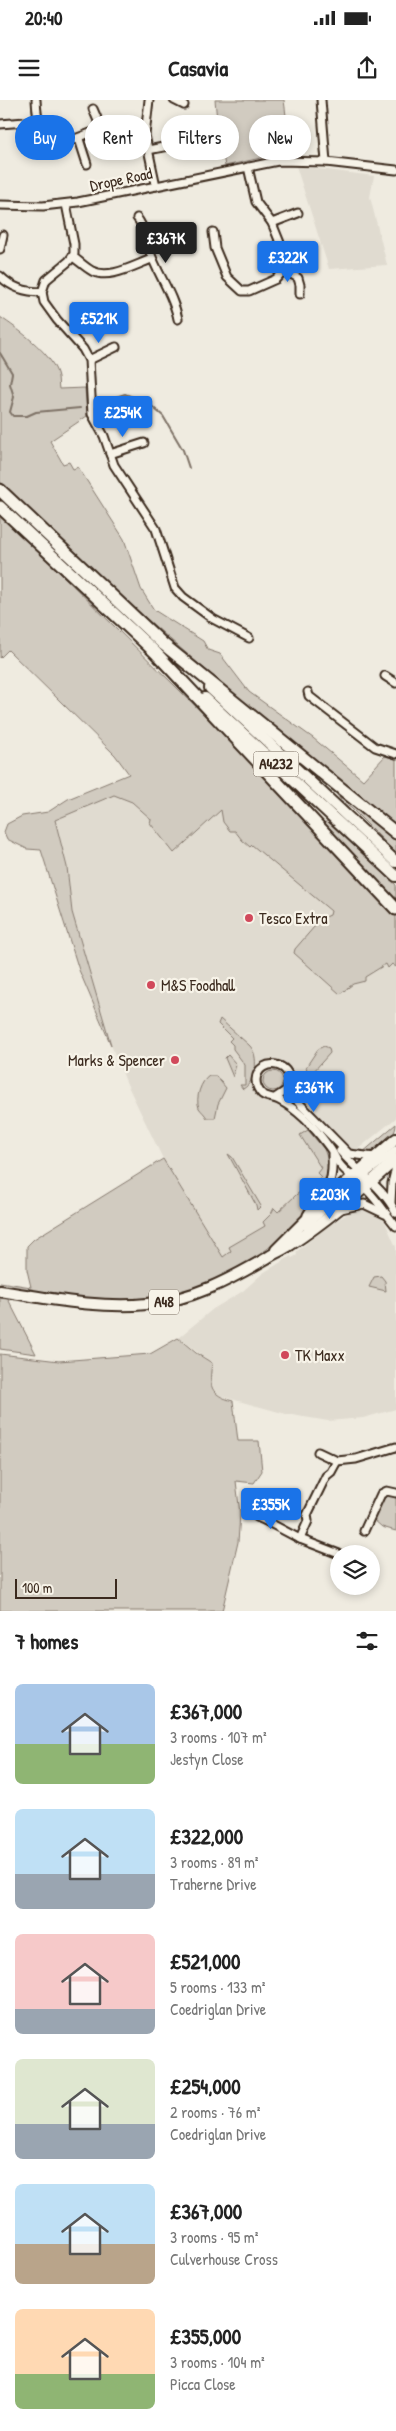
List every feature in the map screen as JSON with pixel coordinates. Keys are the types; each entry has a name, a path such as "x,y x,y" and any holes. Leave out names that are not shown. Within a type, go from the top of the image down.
{"highway":[{"name":"A4232","path":"0,490 159,648"},
{"name":"A4232","path":"0,507 159,648"},
{"path":"159,648 396,833"},
{"path":"159,648 396,909"}],"main road":[{"name":"A4232","path":"159,648 396,862"},
{"name":"A4232","path":"159,648 396,876"},
{"name":"A48","path":"0,1291 102,1304 131,1305 164,1302 195,1294 221,1284 274,1253 288,1247 339,1210 362,1179 375,1157 396,1139"},
{"name":"A48","path":"274,1253 284,1240 304,1221 362,1179 396,1159"}],"street":[{"path":"36,100 38,115"},
{"path":"147,115 149,100"},
{"path":"174,100 184,105"},
{"path":"321,100 326,162"},
{"path":"93,109 96,115"},
{"path":"0,124 15,122"},
{"path":"75,140 85,137"},
{"path":"80,139 87,164"},
{"path":"150,160 156,186"},
{"name":"Drope Road","path":"0,205 43,206 66,204 284,161 326,162 396,170"},
{"path":"212,232 215,248 227,277 242,291 249,292 276,279 284,270 285,255 272,223 256,202 248,167"},
{"path":"66,204 74,244 72,257 46,280 42,292 48,308 83,349 89,360 91,410 104,436 114,465 156,529 171,580 178,593 212,619 249,638"},
{"path":"272,223 298,213"},
{"path":"137,218 143,227 152,259 166,285 178,320"},
{"path":"0,249 3,235"},
{"path":"72,257 92,271 104,274 117,272 152,259"},
{"path":"284,270 298,278 300,294"},
{"path":"0,276 8,284 20,290 42,292"},
{"path":"89,360 116,347"},
{"path":"110,454 144,443"},
{"path":"385,676 396,684"},
{"path":"308,692 309,696 370,743 379,749 396,754"},
{"path":"275,1098 283,1095 289,1087 290,1079 285,1069 274,1064 264,1067 257,1076 257,1086 263,1095 275,1098 296,1110 332,1151 339,1163 362,1179 391,1204"},
{"path":"289,1087 298,1102 337,1144 349,1154 375,1157"},
{"path":"337,1144 338,1149 393,1215"},
{"path":"284,1240 295,1235 318,1217 396,1150"},
{"path":"304,1221 312,1206 329,1186 332,1176 332,1151"},
{"path":"396,1167 392,1183 391,1204 396,1226"},
{"path":"339,1210 364,1204 393,1215"},
{"path":"318,1452 337,1461 356,1459 396,1448"},
{"path":"300,1539 308,1521 307,1515 326,1476 331,1472 337,1461"},
{"path":"364,1531 381,1494 387,1490 396,1493"},
{"path":"266,1521 271,1509"},
{"path":"257,1517 300,1539 330,1551"}],"shaded area":[{"path":"215,100 284,100 286,115 249,115 249,160 252,160 225,166 224,160 239,160 239,115 217,115"},
{"path":"296,166 374,176 370,197 387,265 329,269"},
{"path":"0,317 24,334 48,357 57,373 59,389 85,388 87,416 50,441 63,464 69,462 73,469 78,467 124,539 141,589 154,610 203,641 208,650 220,654 249,692 313,738 363,780 385,756 396,759 396,827 244,702 144,616 95,573 0,482"},
{"path":"0,514 230,740 396,916 396,967 392,964 388,968 386,964 365,977 365,981 353,984 340,994 294,953 295,949 321,919 330,915 331,911 252,845 250,847 235,831 230,831 223,822 221,810 174,853 150,823 151,819 132,802 114,795 55,820 67,867 72,912 111,1045 79,970 41,850 27,849 7,839 4,832 7,824 22,816 48,812 68,799 129,774 115,755 8,650 0,658"},
{"path":"336,791 396,837 396,853 351,808 343,803"},
{"path":"114,794 132,802 152,819 221,810 396,931 396,1118 357,1150 349,1148 328,1160 320,1185 228,1266 163,1159 127,1084 111,1045 72,912 67,867 55,820"},
{"path":"327,821 396,885 396,903 325,826 324,823"},
{"path":"220,1019 249,1045 255,1055 254,1075 243,1089 240,1085 245,1085 245,1065 229,1041 232,1038 218,1024"},
{"path":"324,1046 329,1048 330,1053 313,1072 307,1071 306,1067 318,1049"},
{"path":"228,1055 236,1064 233,1077 225,1058"},
{"path":"269,1071 277,1071 283,1077 283,1085 277,1091 269,1091 263,1085 263,1077"},
{"path":"209,1076 216,1076 226,1088 218,1104 215,1118 207,1118 198,1104 200,1090"},
{"path":"396,1124 393,1135 389,1140 379,1148 362,1153"},
{"path":"308,1130 324,1149 328,1160 329,1173 323,1181 328,1183 302,1218 283,1236 249,1261 212,1282 172,1295 133,1299 57,1295 0,1288 0,1282 31,1287 27,1270 27,1246 34,1239 163,1159 223,1257 231,1251 229,1247 265,1226 263,1222 274,1208 278,1212 296,1195 321,1177 317,1173 321,1168 300,1135"},
{"path":"228,1154 232,1157 261,1206 257,1210 256,1205"},
{"path":"360,1209 377,1214 385,1222 396,1247 396,1409 363,1418 328,1421 286,1414 217,1395 209,1380 212,1363 178,1338 213,1309 243,1291 263,1273 291,1256 292,1258 297,1255 296,1252 328,1226 350,1212"},
{"path":"381,1276 385,1281 386,1291 369,1287 374,1277"},
{"path":"0,1298 8,1299 36,1354 0,1349"},
{"path":"178,1338 212,1363 212,1388 219,1396 233,1401 238,1441 259,1441 262,1471 254,1483 236,1481 240,1514 238,1542 222,1611 0,1611 0,1354 59,1361 150,1354"},
{"path":"388,1493 396,1496 396,1531 382,1527 374,1520 384,1495"}],"waterway":[{"path":"0,353 12,373 10,384 14,397 10,412 13,416 27,416 36,412 80,408"},
{"path":"110,399 125,394 148,403 163,416 183,450 189,468"}],"place":[{"name":"Tesco Extra","path":"249,918"},
{"name":"M&S Foodhall","path":"151,985"},
{"name":"Marks & Spencer","path":"175,1060"},
{"name":"TK Maxx","path":"285,1355"}]}
